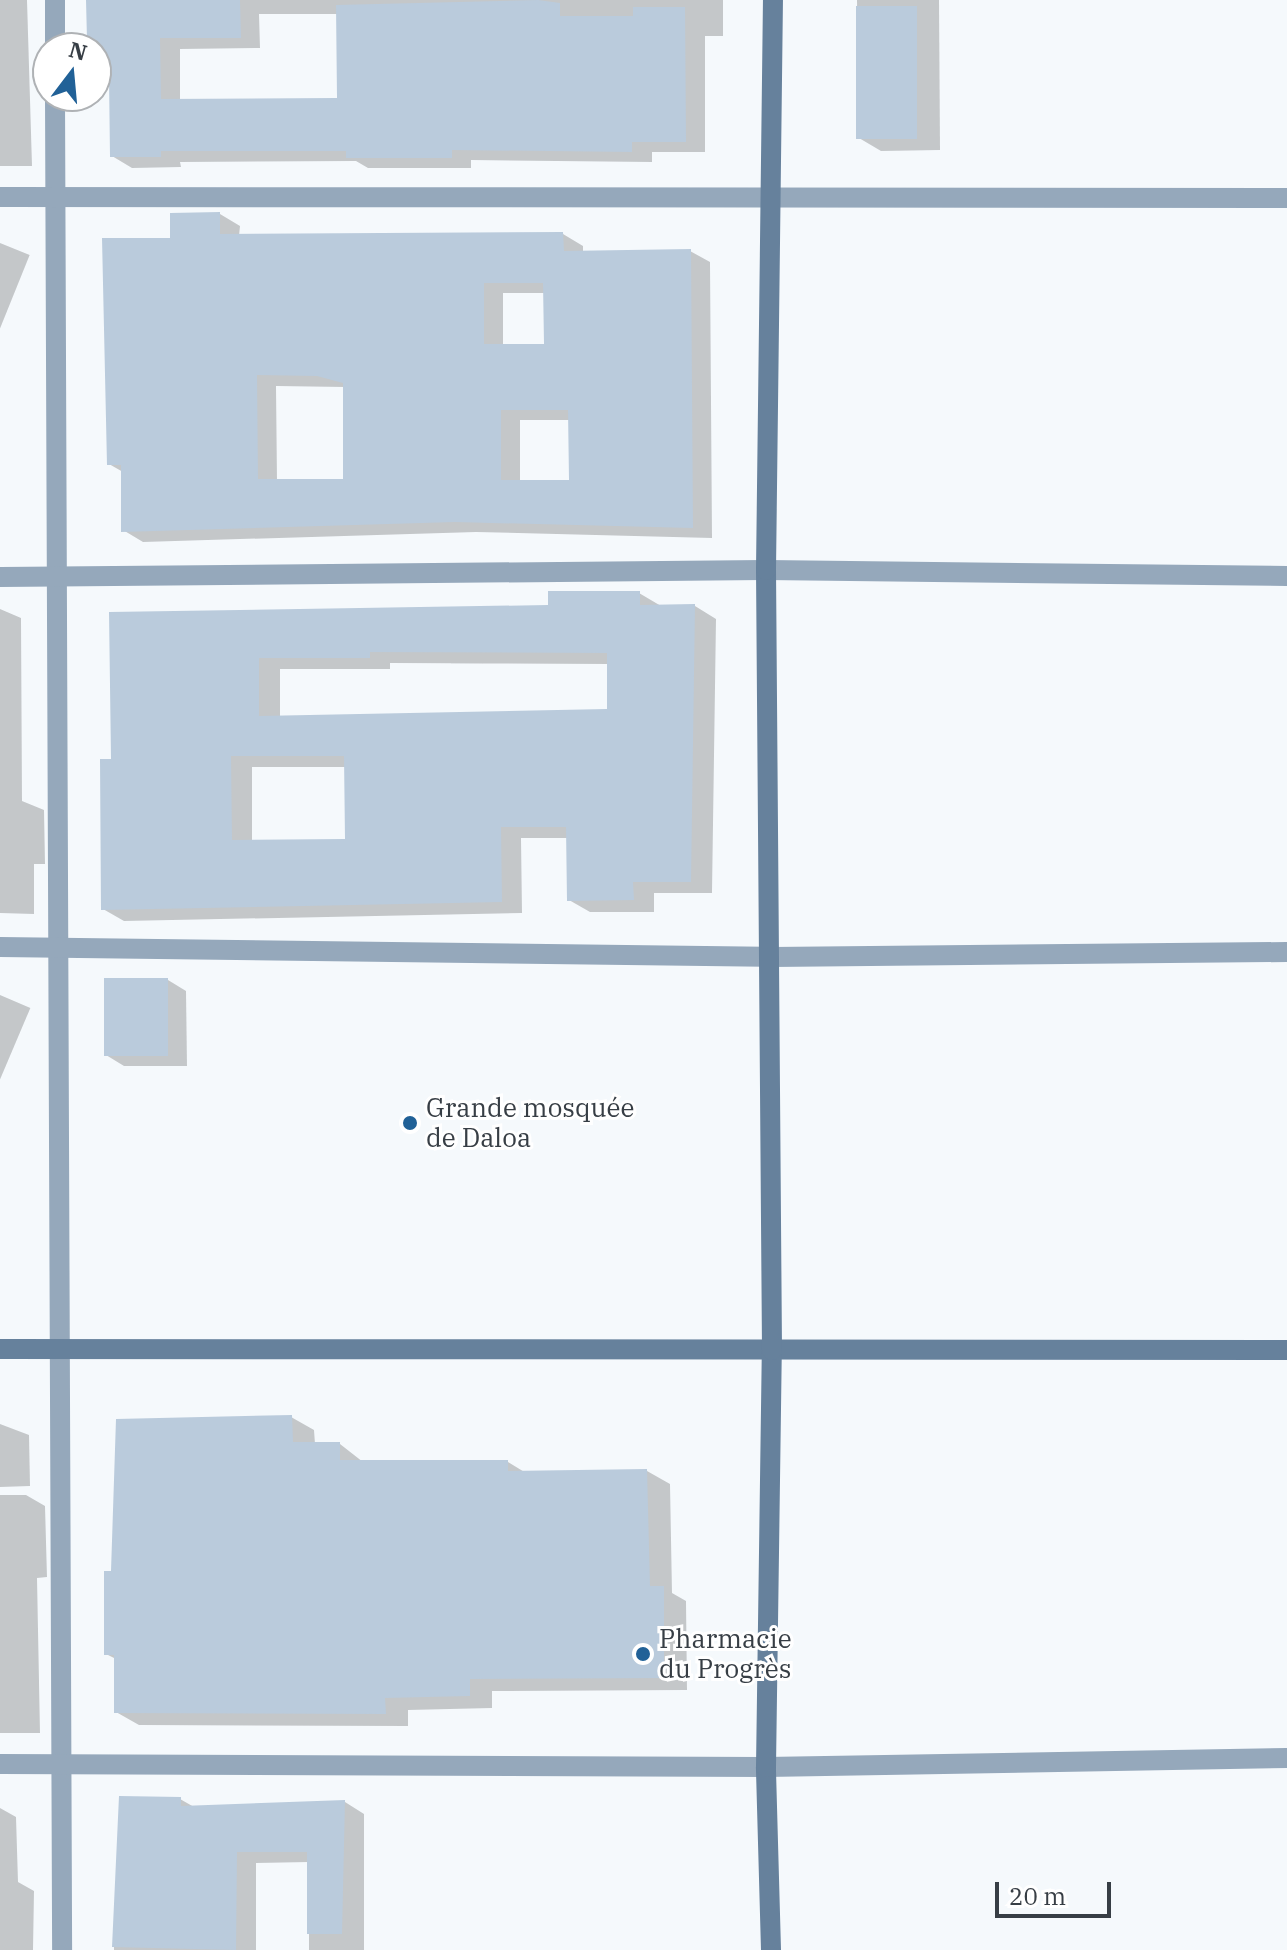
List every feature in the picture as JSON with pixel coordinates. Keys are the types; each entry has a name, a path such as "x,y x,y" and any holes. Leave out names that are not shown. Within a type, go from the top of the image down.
{"street":[{"path":"55,0 55,32"},
{"path":"771,1950 766,1767 772,1350 772,957 766,570 773,198 773,0"},
{"path":"55,112 62,949 57,1350 63,1763 62,1950"},
{"path":"0,197 1287,198"},
{"path":"0,577 766,570 1287,576"},
{"path":"0,947 772,957 1287,952"},
{"path":"0,1349 1287,1350"},
{"path":"0,1764 766,1767 1287,1758"}],"building":[{"path":"86,0 240,0 241,38 160,38 161,99 337,98 336,5 538,0 560,3 560,16 633,16 633,7 685,7 686,142 632,142 632,152 452,150 452,158 346,158 346,151 161,151 161,157 110,157 112,32 87,32"},
{"path":"856,6 917,6 917,139 856,139"},
{"path":"220,212 220,234 563,232 564,251 691,249 693,528 455,522 121,532 121,465 107,465 102,238 170,238 170,213","holes":["484,283 543,283 544,344 484,344","257,375 317,376 343,383 343,479 258,479","501,410 568,410 569,480 501,480"]},
{"path":"548,591 640,591 640,605 695,604 691,882 633,882 634,900 567,901 566,827 501,827 502,902 101,910 100,759 111,759 109,612 548,605","holes":["370,652 607,653 607,709 259,716 259,658 370,658","231,756 344,756 345,839 232,840"]},
{"path":"104,978 168,978 168,1056 104,1056"},
{"path":"292,1415 293,1442 340,1442 340,1460 508,1460 508,1471 647,1469 650,1586 664,1586 664,1678 470,1679 470,1696 385,1698 386,1714 114,1713 114,1655 104,1655 104,1571 111,1571 116,1419"},
{"path":"119,1796 181,1797 181,1806 345,1800 342,1934 307,1934 307,1852 237,1852 236,1950 112,1947"}],"place":[{"name":"Grande mosquée de Daloa","path":"410,1123"},
{"name":"Pharmacie du Progrès","path":"643,1654"}]}
